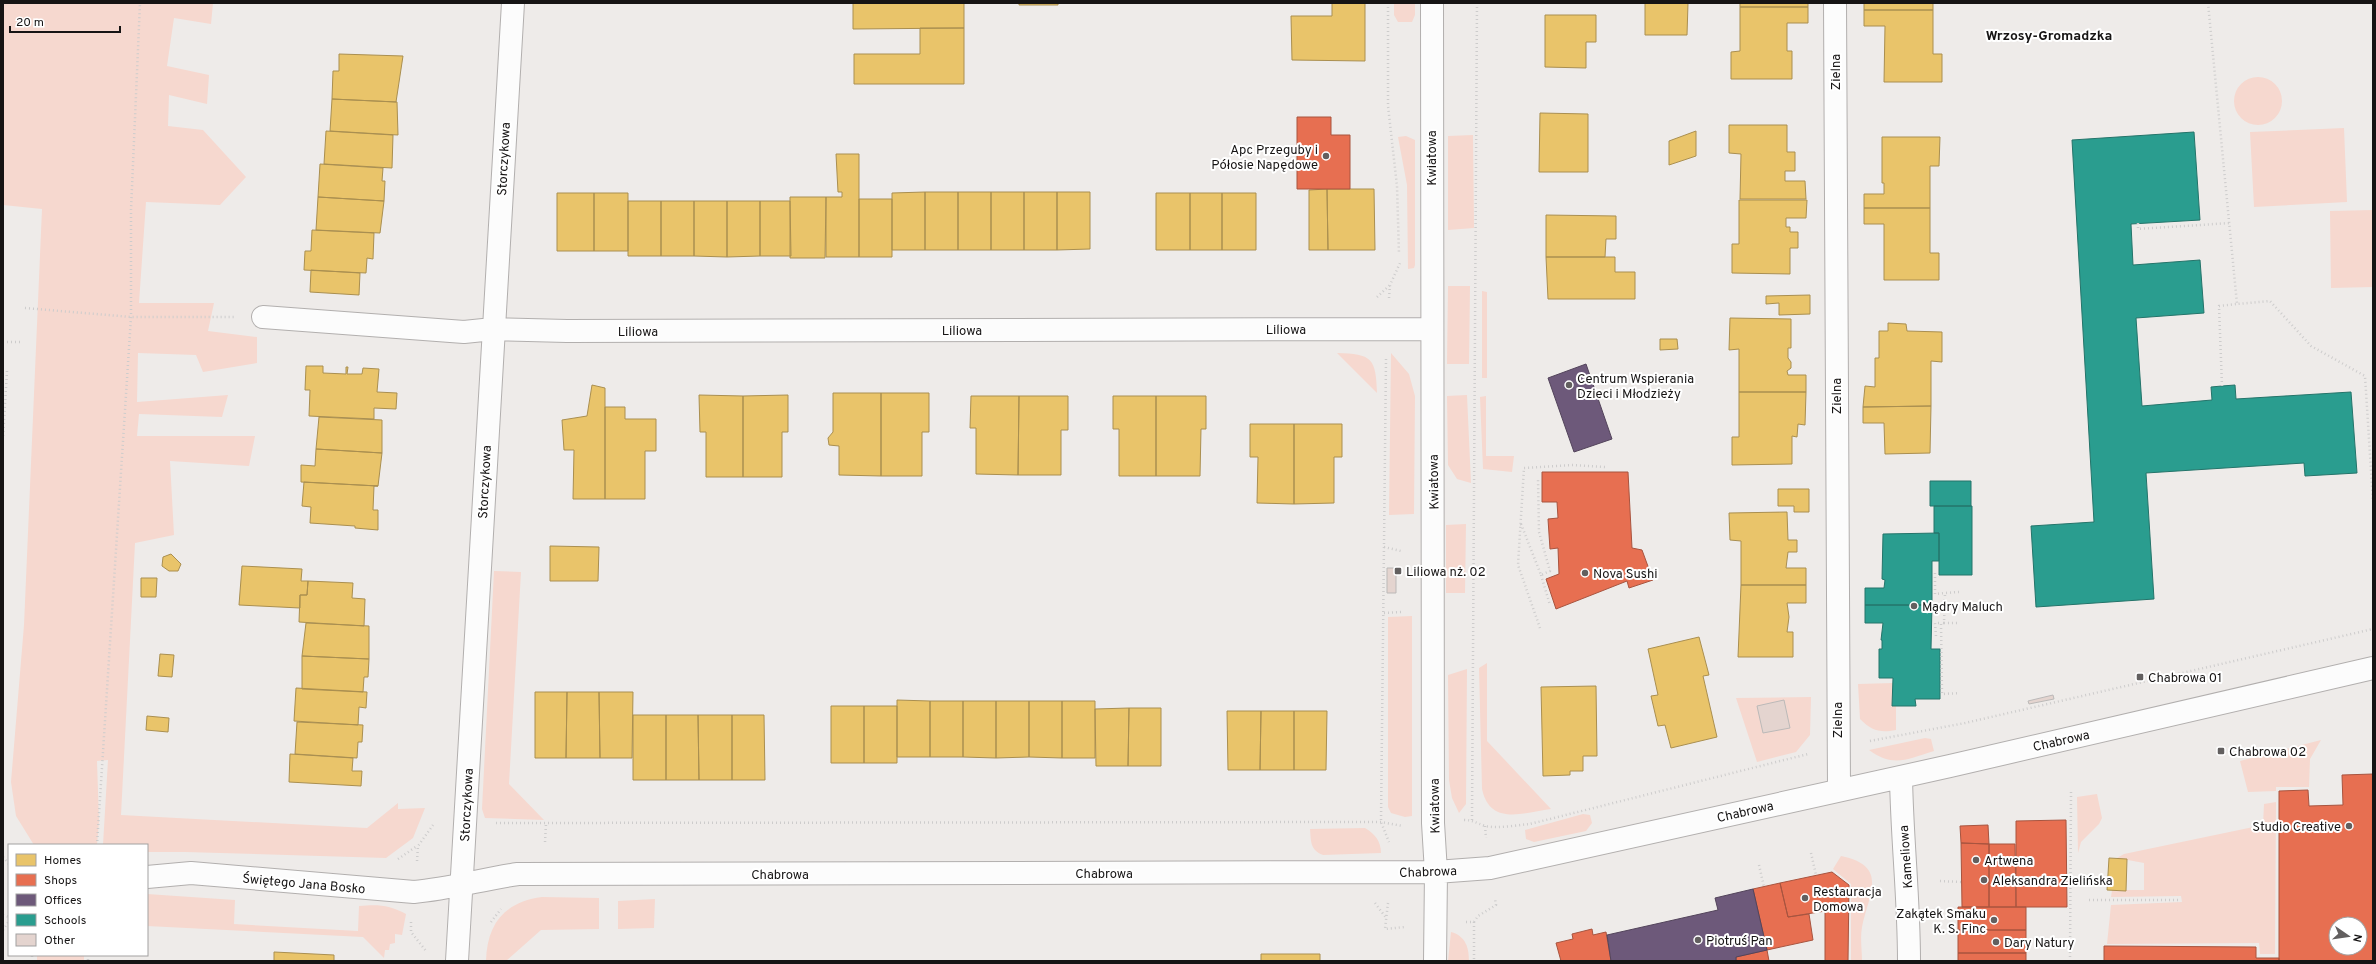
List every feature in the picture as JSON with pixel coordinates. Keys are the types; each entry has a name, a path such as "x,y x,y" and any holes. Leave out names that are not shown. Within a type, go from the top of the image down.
{"street":[{"name":"Storczykowa","path":"457,961 513,3"},
{"name":"Kwiatowa","path":"1432,3 1431,329 1434,549 1433,823 1436,872 1435,961"},
{"name":"Zielna","path":"1835,3 1839,789"},
{"name":"Liliowa","path":"263,317 464,332 493,329 567,331 1431,329"},
{"name":"Chabrowa","path":"461,886 477,880 518,874 1436,872 1490,868 1839,789 1901,777 2373,668"},
{"name":"Kameliowa","path":"1901,777 1902,843 1909,906 1909,961"},
{"name":"Świętego Jana Bosko","path":"148,877 191,873 414,892 461,886"}],"path":[{"path":"97,844 131,317 131,210 140,3"},
{"path":"1381,822 1387,329 1390,285 1400,264 1397,186 1388,106 1388,3"},
{"path":"1472,820 1477,3"},
{"path":"2208,3 2238,304"},
{"path":"2138,224 2138,229 2230,223"},
{"path":"2222,386 2219,306 2270,301 2311,346 2365,376 2373,502"},
{"path":"25,308 131,317 263,317"},
{"path":"3,342 23,342"},
{"path":"3,371 7,371 3,438"},
{"path":"1540,628 1518,565 1524,468 1574,465 1605,467"},
{"path":"1538,478 1539,532 1550,571 1541,575"},
{"path":"1520,524 1541,575 1550,605"},
{"path":"1935,573 1935,594 1959,592"},
{"path":"1945,593 1942,623 1942,694 1960,693"},
{"path":"1936,636 1935,623 1959,623"},
{"path":"1868,742 1965,723 2373,629"},
{"path":"465,823 1381,822 1402,826 1472,820 1485,826 1505,826 1530,824 1810,753"},
{"path":"2070,961 2071,792"},
{"path":"1811,854 1816,875"},
{"path":"1759,864 1764,886"},
{"path":"1940,881 1961,882"},
{"path":"2089,900 2179,900"},
{"path":"1474,922 1474,961"}],"shaded area":[{"path":"3,3 213,3 211,24 174,18 167,66 209,75 207,104 169,95 168,126 203,130 246,177 220,205 146,202 139,303 214,303 208,331 257,337 257,363 203,372 196,355 138,353 137,402 228,395 222,417 139,414 137,436 255,436 249,466 170,461 174,535 135,543 121,815 367,828 398,803 398,809 425,808 413,838 386,858 148,852 148,844 103,844 108,760 97,761 99,821 97,844 33,844 16,816 11,782 24,625 42,209 3,205"},
{"path":"1394,3 1415,3 1415,15 1412,22 1398,22 1394,15"},
{"path":"2253,77 2263,77 2275,84 2282,96 2282,106 2275,118 2263,125 2253,125 2245,121 2238,114 2234,106 2234,96 2238,88 2245,81"},
{"path":"2344,128 2347,202 2254,207 2250,132"},
{"path":"1473,135 1474,228 1448,230 1448,136"},
{"path":"1406,136 1415,140 1415,265 1414,268 1408,269 1407,185 1398,137"},
{"path":"2373,210 2373,287 2331,288 2330,211"},
{"path":"1448,286 1470,286 1469,364 1447,364"},
{"path":"1482,291 1487,292 1487,378 1482,378"},
{"path":"1337,353 1358,355 1370,360 1375,372 1377,393"},
{"path":"1391,353 1409,374 1415,396 1414,514 1389,515"},
{"path":"1467,395 1471,483 1457,479 1448,465 1447,396"},
{"path":"1486,396 1486,456 1514,456 1512,472 1483,469 1480,397"},
{"path":"1466,524 1465,593 1446,593 1446,525"},
{"path":"494,571 521,572 509,784 544,820 485,818 482,809"},
{"path":"1412,616 1412,816 1405,817 1391,813 1388,807 1388,617"},
{"path":"1487,663 1487,741 1551,809 1519,814 1500,813 1492,808 1486,801 1482,789 1479,668"},
{"path":"1467,669 1466,804 1459,813 1452,798 1449,780 1448,675"},
{"path":"1893,683 1892,706 1896,706 1896,730 1881,731 1872,729 1860,719 1858,684"},
{"path":"1811,697 1810,735 1796,752 1757,762 1736,698"},
{"path":"1925,738 1931,739 1934,751 1908,759 1886,759 1869,750"},
{"path":"2321,740 2310,759 2309,787 2276,787 2276,791 2248,792 2240,761"},
{"path":"2097,794 2102,818 2099,824 2081,842 2078,853 2077,797"},
{"path":"2276,802 2275,954 2260,954 2259,943 2107,944 2111,905 2182,902 2181,896 2111,897 2112,890 2144,890 2144,863 2117,858 2124,854 2263,825 2264,804"},
{"path":"1583,814 1590,815 1592,823 1586,831 1534,842 1526,839 1525,830"},
{"path":"1365,828 1377,838 1381,853 1323,855 1313,848 1310,829"},
{"path":"1841,856 1856,861 1866,867 1871,874 1871,893 1861,931 1862,961 1851,961 1851,884 1833,869"},
{"path":"148,894 235,900 234,924 358,931 359,906 384,906 406,914 402,935 395,934 395,943 390,944 389,950 385,950 384,958 363,937 148,926"},
{"path":"542,897 599,898 599,929 541,930 506,961 486,961 490,936 494,925 500,917 508,909 518,904"},
{"path":"655,899 654,928 618,929 618,901"},
{"path":"1451,932 1460,936 1466,943 1469,961 1448,961"},
{"path":"37,956 84,956 84,961 37,961"}],"building: Homes":[{"path":"853,3 964,3 964,28 853,29"},
{"path":"1019,3 1058,3 1058,5 1019,5"},
{"path":"1332,3 1365,3 1365,61 1292,60 1291,16 1332,16"},
{"path":"1645,3 1688,3 1687,35 1645,35"},
{"path":"1740,3 1808,3 1808,7 1740,7"},
{"path":"1864,3 1933,3 1933,10 1864,10"},
{"path":"1740,7 1808,7 1808,23 1787,23 1787,51 1792,51 1792,79 1731,79 1731,52 1740,51"},
{"path":"1864,10 1933,10 1933,54 1942,54 1942,82 1884,82 1885,26 1864,26"},
{"path":"1545,15 1596,15 1596,42 1586,42 1586,68 1545,67"},
{"path":"920,28 964,28 964,84 854,84 854,54 920,54"},
{"path":"339,54 403,56 396,102 332,99 333,71 339,71"},
{"path":"332,99 397,102 398,135 330,131"},
{"path":"1540,113 1588,114 1588,172 1539,172"},
{"path":"1729,125 1787,125 1787,152 1795,152 1795,171 1785,171 1785,181 1805,181 1806,199 1740,199 1741,154 1729,153"},
{"path":"326,131 393,135 392,168 324,164"},
{"path":"1696,131 1696,156 1669,165 1669,141"},
{"path":"1882,137 1940,137 1939,166 1930,166 1930,208 1864,208 1864,194 1884,194 1884,183 1882,183"},
{"path":"836,154 859,154 859,257 826,257 826,197 842,197 842,192 838,192"},
{"path":"320,164 383,168 382,181 385,181 384,201 318,197"},
{"path":"1327,189 1374,189 1375,250 1328,250"},
{"path":"1327,189 1328,250 1309,250 1309,190"},
{"path":"925,192 958,192 958,250 925,250"},
{"path":"925,192 925,250 892,250 892,193"},
{"path":"958,192 991,192 991,250 958,250"},
{"path":"991,192 1024,192 1024,250 991,250"},
{"path":"1024,192 1057,192 1057,250 1024,250"},
{"path":"1057,192 1090,192 1090,249 1057,250"},
{"path":"557,193 594,193 594,251 557,251"},
{"path":"594,193 628,193 628,251 594,251"},
{"path":"1156,193 1190,193 1190,250 1156,250"},
{"path":"1190,193 1222,193 1222,250 1190,250"},
{"path":"1222,193 1256,193 1256,250 1222,250"},
{"path":"318,197 384,201 380,233 316,230"},
{"path":"790,197 826,197 825,258 790,258"},
{"path":"859,199 892,199 892,257 859,257"},
{"path":"1739,200 1807,200 1806,218 1786,218 1786,227 1790,227 1790,232 1798,232 1798,248 1790,248 1790,274 1732,273 1732,244 1739,244"},
{"path":"628,201 661,201 661,256 628,256"},
{"path":"661,201 694,201 694,256 661,256"},
{"path":"694,201 727,201 727,257 694,256"},
{"path":"727,201 760,201 760,256 727,257"},
{"path":"760,201 790,201 791,256 760,256"},
{"path":"1864,208 1930,208 1930,253 1939,253 1939,280 1884,280 1884,224 1864,224"},
{"path":"1546,215 1616,216 1616,239 1606,239 1605,257 1546,257"},
{"path":"312,230 374,233 373,259 367,258 366,273 304,270 305,251 311,251"},
{"path":"1546,257 1615,257 1615,272 1635,272 1635,299 1548,299"},
{"path":"311,270 360,273 359,295 310,292"},
{"path":"1810,295 1810,314 1779,315 1779,303 1766,304 1766,296"},
{"path":"1730,318 1791,319 1791,348 1788,348 1788,358 1791,362 1791,368 1787,371 1788,375 1806,375 1806,392 1739,392 1739,349 1729,350"},
{"path":"1888,323 1906,324 1907,331 1942,332 1942,362 1931,361 1931,406 1863,407 1865,386 1875,387 1875,358 1879,358 1879,331 1888,331"},
{"path":"1660,339 1677,339 1678,349 1660,350"},
{"path":"306,366 323,366 323,373 346,374 346,367 348,367 347,374 362,374 363,368 379,369 377,392 397,393 396,409 374,408 374,419 309,416 310,390 305,390"},
{"path":"592,385 605,388 605,499 573,499 574,450 564,450 562,420 587,416"},
{"path":"1739,392 1806,392 1805,425 1798,424 1797,437 1792,436 1792,464 1732,465 1732,437 1739,437"},
{"path":"833,393 881,393 881,476 839,475 839,446 829,445 828,438 833,432"},
{"path":"881,393 929,393 929,432 922,432 922,476 881,476"},
{"path":"699,395 743,396 743,477 706,477 706,432 700,432"},
{"path":"788,395 788,432 782,432 782,477 743,477 743,396"},
{"path":"971,396 1019,396 1018,475 976,474 976,428 970,428"},
{"path":"1019,396 1068,396 1068,430 1061,430 1061,475 1018,475"},
{"path":"1113,396 1156,396 1156,476 1119,476 1119,429 1113,429"},
{"path":"1156,396 1206,396 1206,429 1201,429 1200,476 1156,476"},
{"path":"1931,406 1930,453 1885,454 1884,423 1863,423 1863,407"},
{"path":"605,407 625,407 625,419 656,419 656,451 645,451 645,499 605,499"},
{"path":"319,417 382,420 382,453 316,449"},
{"path":"1250,424 1294,424 1294,504 1257,503 1258,457 1250,457"},
{"path":"1294,424 1342,424 1342,457 1334,457 1334,503 1294,504"},
{"path":"316,449 382,453 378,486 301,482 301,465 315,466"},
{"path":"304,482 378,486 374,486 373,510 378,510 378,530 355,528 355,526 310,523 311,507 302,506"},
{"path":"1778,489 1809,489 1809,512 1794,512 1794,506 1778,506"},
{"path":"1787,512 1788,540 1797,540 1797,552 1788,552 1786,568 1806,568 1806,585 1741,585 1741,541 1730,540 1729,513"},
{"path":"550,546 599,547 598,581 550,581"},
{"path":"171,554 181,564 178,571 169,571 162,566 163,557"},
{"path":"242,566 302,569 301,581 308,581 307,595 300,595 300,608 239,605"},
{"path":"141,578 157,578 156,597 141,597"},
{"path":"308,581 353,583 352,598 365,599 364,626 299,622 300,595 307,595"},
{"path":"1741,585 1806,585 1806,603 1787,603 1789,617 1787,632 1793,632 1793,657 1738,657"},
{"path":"306,623 369,626 369,659 302,656"},
{"path":"1699,637 1709,675 1703,676 1717,737 1671,748 1665,725 1658,726 1651,696 1658,695 1648,649"},
{"path":"160,654 174,655 172,677 158,676"},
{"path":"302,656 369,659 368,677 364,677 363,692 302,689"},
{"path":"1596,686 1597,756 1583,756 1583,771 1570,771 1570,775 1543,776 1541,687"},
{"path":"296,688 367,692 366,708 359,707 358,725 294,721"},
{"path":"535,692 567,692 566,758 535,758"},
{"path":"567,692 599,692 600,758 566,758"},
{"path":"599,692 633,692 632,758 600,758"},
{"path":"897,700 930,701 930,757 897,757"},
{"path":"930,701 963,701 963,757 930,757"},
{"path":"963,701 996,701 996,758 963,757"},
{"path":"996,701 1029,701 1029,757 996,758"},
{"path":"1029,701 1062,701 1062,758 1029,757"},
{"path":"1062,701 1095,701 1095,758 1062,758"},
{"path":"831,706 864,706 864,763 831,763"},
{"path":"864,706 897,706 897,763 864,763"},
{"path":"1129,708 1161,708 1161,766 1128,766"},
{"path":"1129,708 1128,766 1096,766 1095,709"},
{"path":"1227,711 1261,711 1260,770 1228,770"},
{"path":"1261,711 1294,711 1294,770 1260,770"},
{"path":"1294,711 1327,711 1326,770 1294,770"},
{"path":"633,715 666,715 666,780 633,780"},
{"path":"666,715 698,715 699,780 666,780"},
{"path":"698,715 732,715 732,780 699,780"},
{"path":"732,715 764,715 765,780 732,780"},
{"path":"147,716 169,718 168,732 146,730"},
{"path":"297,722 363,725 362,742 358,742 357,758 295,754"},
{"path":"290,754 353,758 352,771 362,771 361,786 289,782"},
{"path":"2109,858 2127,859 2126,891 2107,890"},
{"path":"274,952 334,955 334,961 274,961"},
{"path":"1261,954 1320,954 1320,961 1261,961"}],"building: Shops":[{"path":"1297,117 1331,117 1331,135 1350,135 1350,189 1297,189"},
{"path":"1542,472 1628,472 1632,548 1642,550 1653,580 1629,588 1627,581 1556,609 1546,579 1559,574 1558,548 1550,549 1548,519 1558,518 1557,502 1542,502"},
{"path":"2373,774 2373,961 2279,961 2279,791 2308,790 2309,806 2343,805 2342,775"},
{"path":"2066,820 2067,907 2016,907 2016,821"},
{"path":"1988,825 1989,844 1961,843 1960,826"},
{"path":"1961,843 1989,844 1989,907 1962,907"},
{"path":"1989,844 2015,844 2016,907 1989,907"},
{"path":"1832,872 1849,885 1848,961 1825,961 1825,911 1788,917 1780,883"},
{"path":"1780,883 1788,917 1809,914 1813,940 1767,950 1753,889"},
{"path":"1958,907 2026,907 2026,930 1958,930"},
{"path":"1592,929 1593,935 1606,932 1611,961 1561,961 1556,943 1573,939 1572,934"},
{"path":"1958,930 2026,930 2026,953 1958,953"},
{"path":"2104,946 2256,947 2256,958 2279,958 2279,961 2104,961"},
{"path":"1767,950 1769,961 1736,961 1736,957"},
{"path":"1958,953 2026,953 2026,961 1958,961"}],"building: Offices":[{"path":"1586,364 1612,439 1574,452 1548,378"},
{"path":"1753,889 1767,950 1736,957 1736,961 1611,961 1607,935 1718,910 1715,898"}],"building: Schools":[{"path":"2194,132 2200,220 2131,224 2133,265 2200,260 2204,313 2136,318 2142,406 2212,400 2211,387 2235,385 2236,399 2351,392 2357,473 2305,476 2304,463 2146,473 2154,599 2036,607 2031,526 2094,522 2072,140"},
{"path":"1930,481 1971,481 1971,506 1930,506"},
{"path":"1934,506 1972,506 1972,575 1939,575 1939,533 1934,533"},
{"path":"1939,533 1939,561 1932,561 1932,605 1865,605 1865,588 1884,588 1885,580 1882,579 1883,534"},
{"path":"1865,605 1932,605 1931,649 1940,649 1940,699 1915,699 1916,706 1892,706 1893,678 1879,678 1879,649 1882,649 1881,640 1883,623 1865,623"}],"building: Other":[{"path":"1387,568 1396,568 1396,593 1387,593"},
{"path":"2053,695 2054,699 2029,704 2028,701"},
{"path":"1784,700 1790,728 1763,733 1757,706"}],"place":[{"name":"Apc Przeguby i Półosie Napędowe","path":"1326,156"},
{"name":"Centrum Wspierania Dzieci i Młodzieży","path":"1569,385"},
{"name":"Liliowa nż. 02","path":"1398,571"},
{"name":"Nova Sushi","path":"1585,573"},
{"name":"Mądry Maluch","path":"1914,606"},
{"name":"Chabrowa 01","path":"2140,677"},
{"name":"Chabrowa 02","path":"2221,751"},
{"name":"Studio Creative","path":"2349,826"},
{"name":"Artwena","path":"1976,860"},
{"name":"Aleksandra Zielińska","path":"1984,880"},
{"name":"Restauracja Domowa","path":"1805,898"},
{"name":"Zakątek Smaku K. S. Finc","path":"1994,920"},
{"name":"Piotruś Pan","path":"1698,940"},
{"name":"Dary Natury","path":"1996,942"}],"district":[{"name":"Wrzosy-Gromadzka","path":"2049,35"}]}
